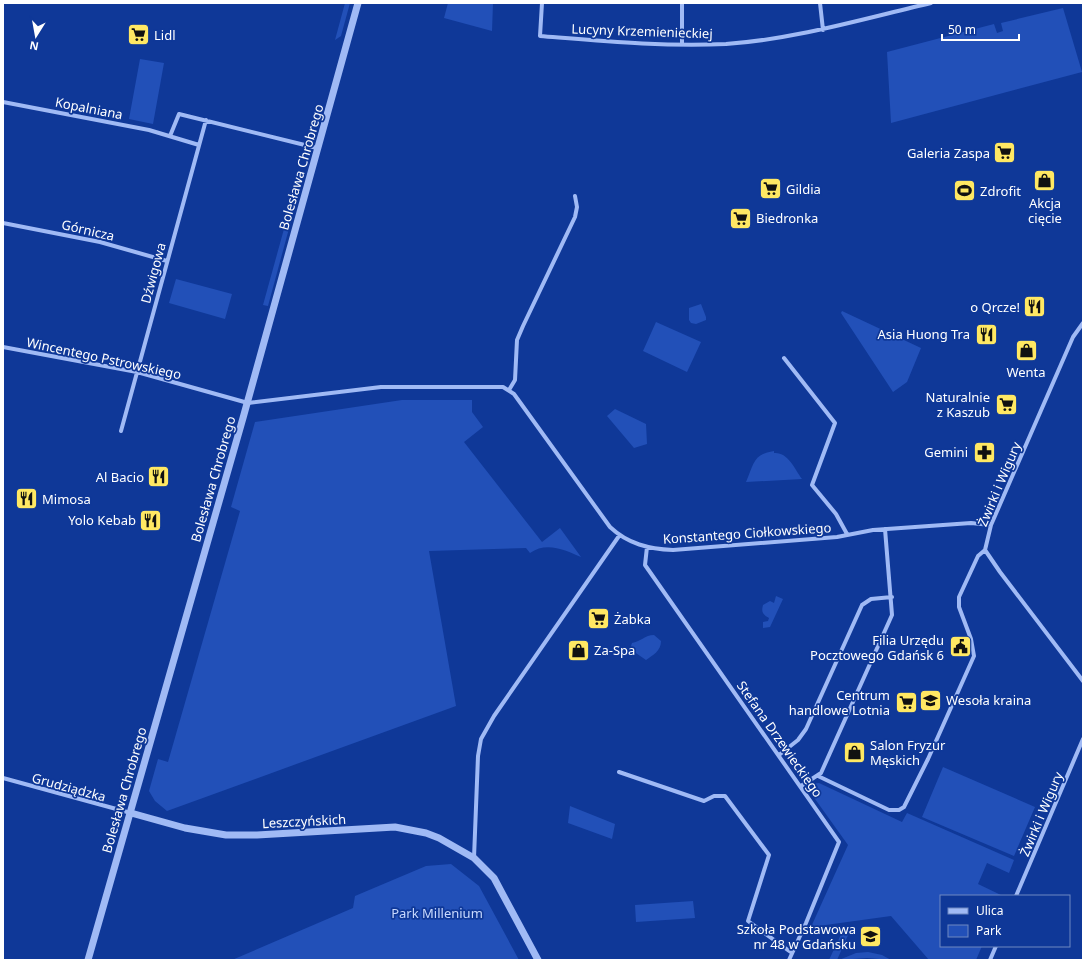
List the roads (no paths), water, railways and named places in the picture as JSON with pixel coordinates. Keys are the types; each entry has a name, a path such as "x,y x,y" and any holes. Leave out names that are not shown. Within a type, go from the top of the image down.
{"street":[{"name":"Bolesława Chrobrego","path":"88,960 248,403 317,148 331,106 358,3"},
{"name":"Lucyny Krzemienieckiej","path":"542,3 540,36 648,44 706,45 747,42 823,30 931,3"},
{"path":"682,3 682,44"},
{"path":"820,3 823,30"},
{"name":"Kopalniana","path":"3,102 132,126 199,145"},
{"path":"170,136 179,114 317,148"},
{"name":"Dźwigowa","path":"121,431 206,120"},
{"path":"248,403 381,387 499,387 509,390 515,380 518,340 539,291 575,217 577,207 575,196"},
{"name":"Górnicza","path":"3,223 100,242 167,261"},
{"name":"Żwirki i Wigury","path":"985,550 991,525 1073,337 1083,323"},
{"name":"Wincentego Pstrowskiego","path":"3,347 136,372 248,403"},
{"name":"Konstantego Ciołkowskiego","path":"784,358 835,423 812,485 836,514 847,534"},
{"name":"Konstantego Ciołkowskiego","path":"509,390 514,394 600,514 619,536 647,547 673,550 847,534 885,529 972,523 991,525"},
{"path":"801,786 818,776 892,615 892,597 885,529"},
{"path":"474,858 477,769 481,739 494,716 619,536"},
{"name":"Stefana Drzewieckiego","path":"647,547 645,565 839,842 809,917 789,960"},
{"path":"818,776 889,810 898,810 904,807 931,753 974,656 971,639 959,607 959,597 978,556 985,550 1083,681"},
{"path":"779,755 798,740 806,729 862,605 870,599 892,597"},
{"name":"Żwirki i Wigury","path":"1016,895 1083,739"},
{"path":"619,772 704,801 714,796 725,796 770,855 748,922 792,953"},
{"name":"Grudziądzka","path":"3,778 131,813"},
{"name":"Leszczyńskich","path":"131,813 185,828 226,835 257,835 395,827 412,829 439,838 474,858 494,878 538,960"},
{"path":"990,960 996,947"}],"place":[{"name":"Lidl","path":"139,35"},
{"name":"Galeria Zaspa","path":"1005,153"},
{"name":"Akcja cięcie","path":"1045,181"},
{"name":"Gildia","path":"770,189"},
{"name":"Zdrofit","path":"964,191"},
{"name":"Biedronka","path":"741,218"},
{"name":"o Qrcze!","path":"1035,307"},
{"name":"Asia Huong Tra","path":"986,334"},
{"name":"Wenta","path":"1026,350"},
{"name":"Naturalnie z Kaszub","path":"1006,404"},
{"name":"Gemini","path":"984,452"},
{"name":"Al Bacio","path":"159,477"},
{"name":"Mimosa","path":"26,499"},
{"name":"Yolo Kebab","path":"151,520"},
{"name":"Żabka","path":"598,619"},
{"name":"Filia Urzędu Pocztowego Gdańsk 6","path":"960,647"},
{"name":"Za-Spa","path":"578,650"},
{"name":"Wesoła kraina","path":"931,700"},
{"name":"Centrum handlowe Lotnia","path":"906,702"},
{"name":"Salon Fryzur Męskich","path":"854,752"},
{"name":"Szkoła Podstawowa nr 48 w Gdańsku","path":"871,936"}],"park label":[{"name":"Park Millenium","path":"437,913"}]}
